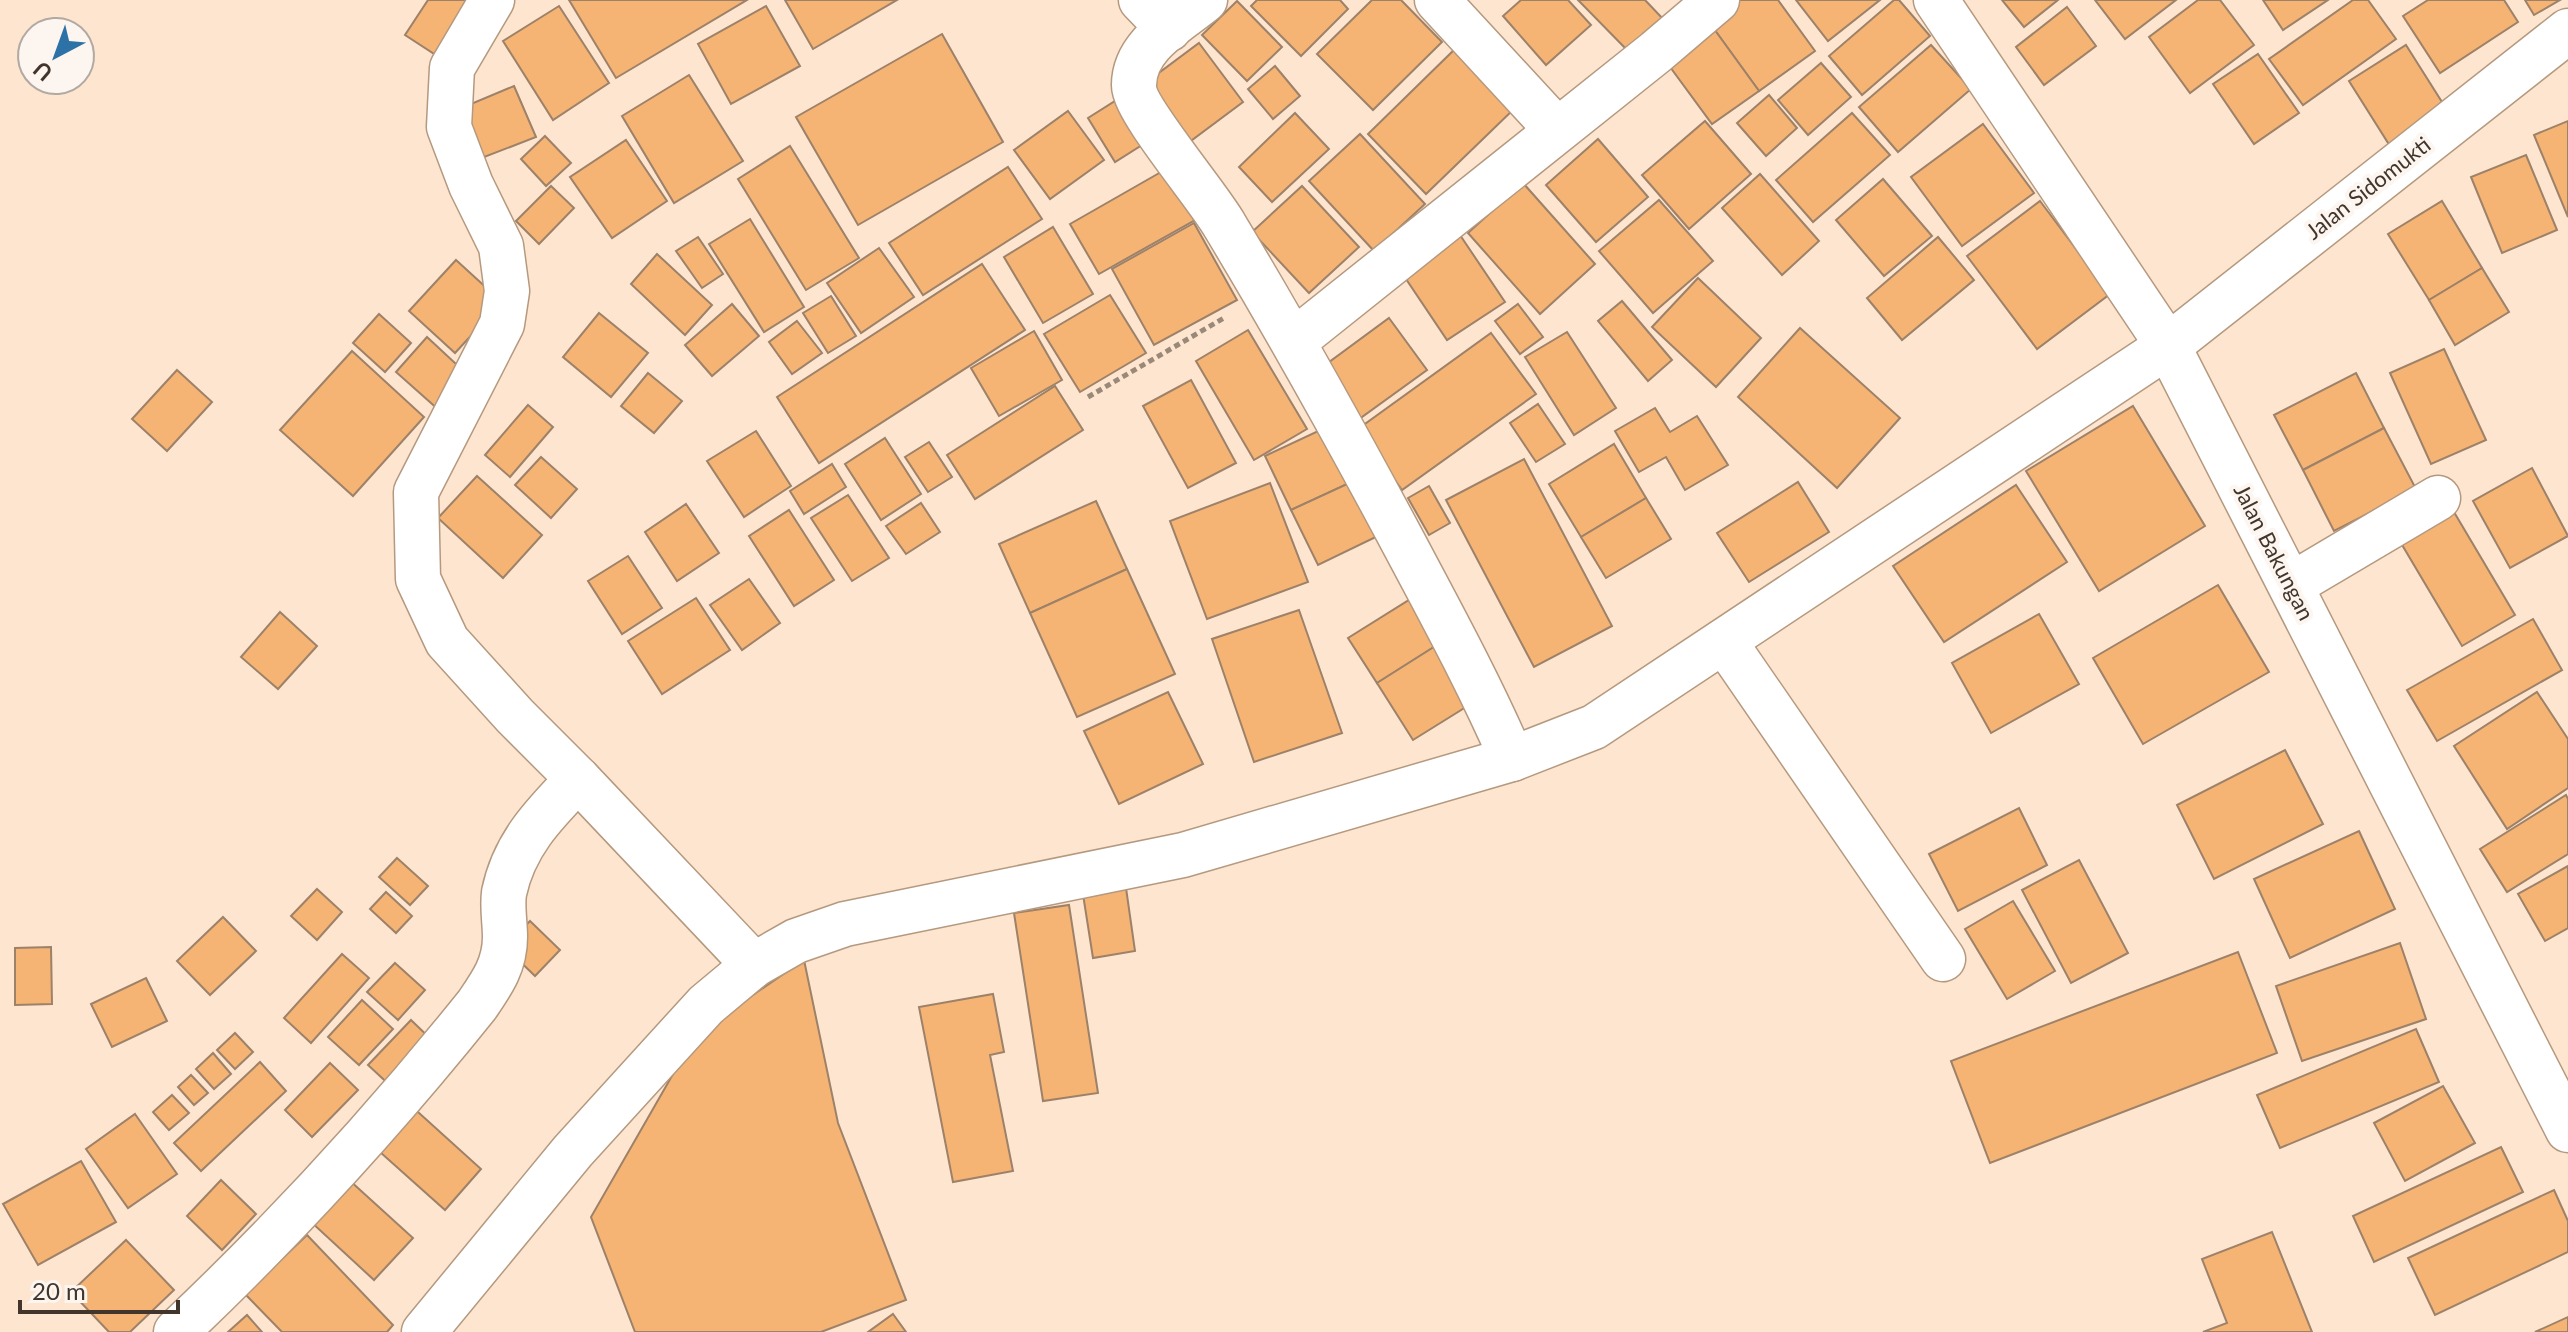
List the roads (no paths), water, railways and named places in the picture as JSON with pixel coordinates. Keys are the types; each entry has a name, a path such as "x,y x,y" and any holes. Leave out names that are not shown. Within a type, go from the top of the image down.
{"street":[{"path":"492,0 452,68 449,127 471,185 501,246 507,291 502,324 416,492 418,579 447,641 754,965"},
{"path":"1205,0 1155,14 1133,84 1135,97 1219,215 1294,341 1475,679 1512,759"},
{"path":"1437,0 1557,130"},
{"path":"1294,341 1717,0"},
{"name":"Jalan Bakungan","path":"1936,0 2168,346 2568,1130"},
{"name":"Jalan Sidomukti","path":"424,1332 573,1151 706,1005 754,965 796,941 845,924 1183,855 1512,759 1594,727 2168,346 2568,31"},
{"path":"2291,585 2438,498"},
{"path":"1724,641 1943,959"},
{"path":"176,1332 235,1277 340,1165 477,1005 502,961 505,941 504,894 524,842 534,826 578,779"}]}
